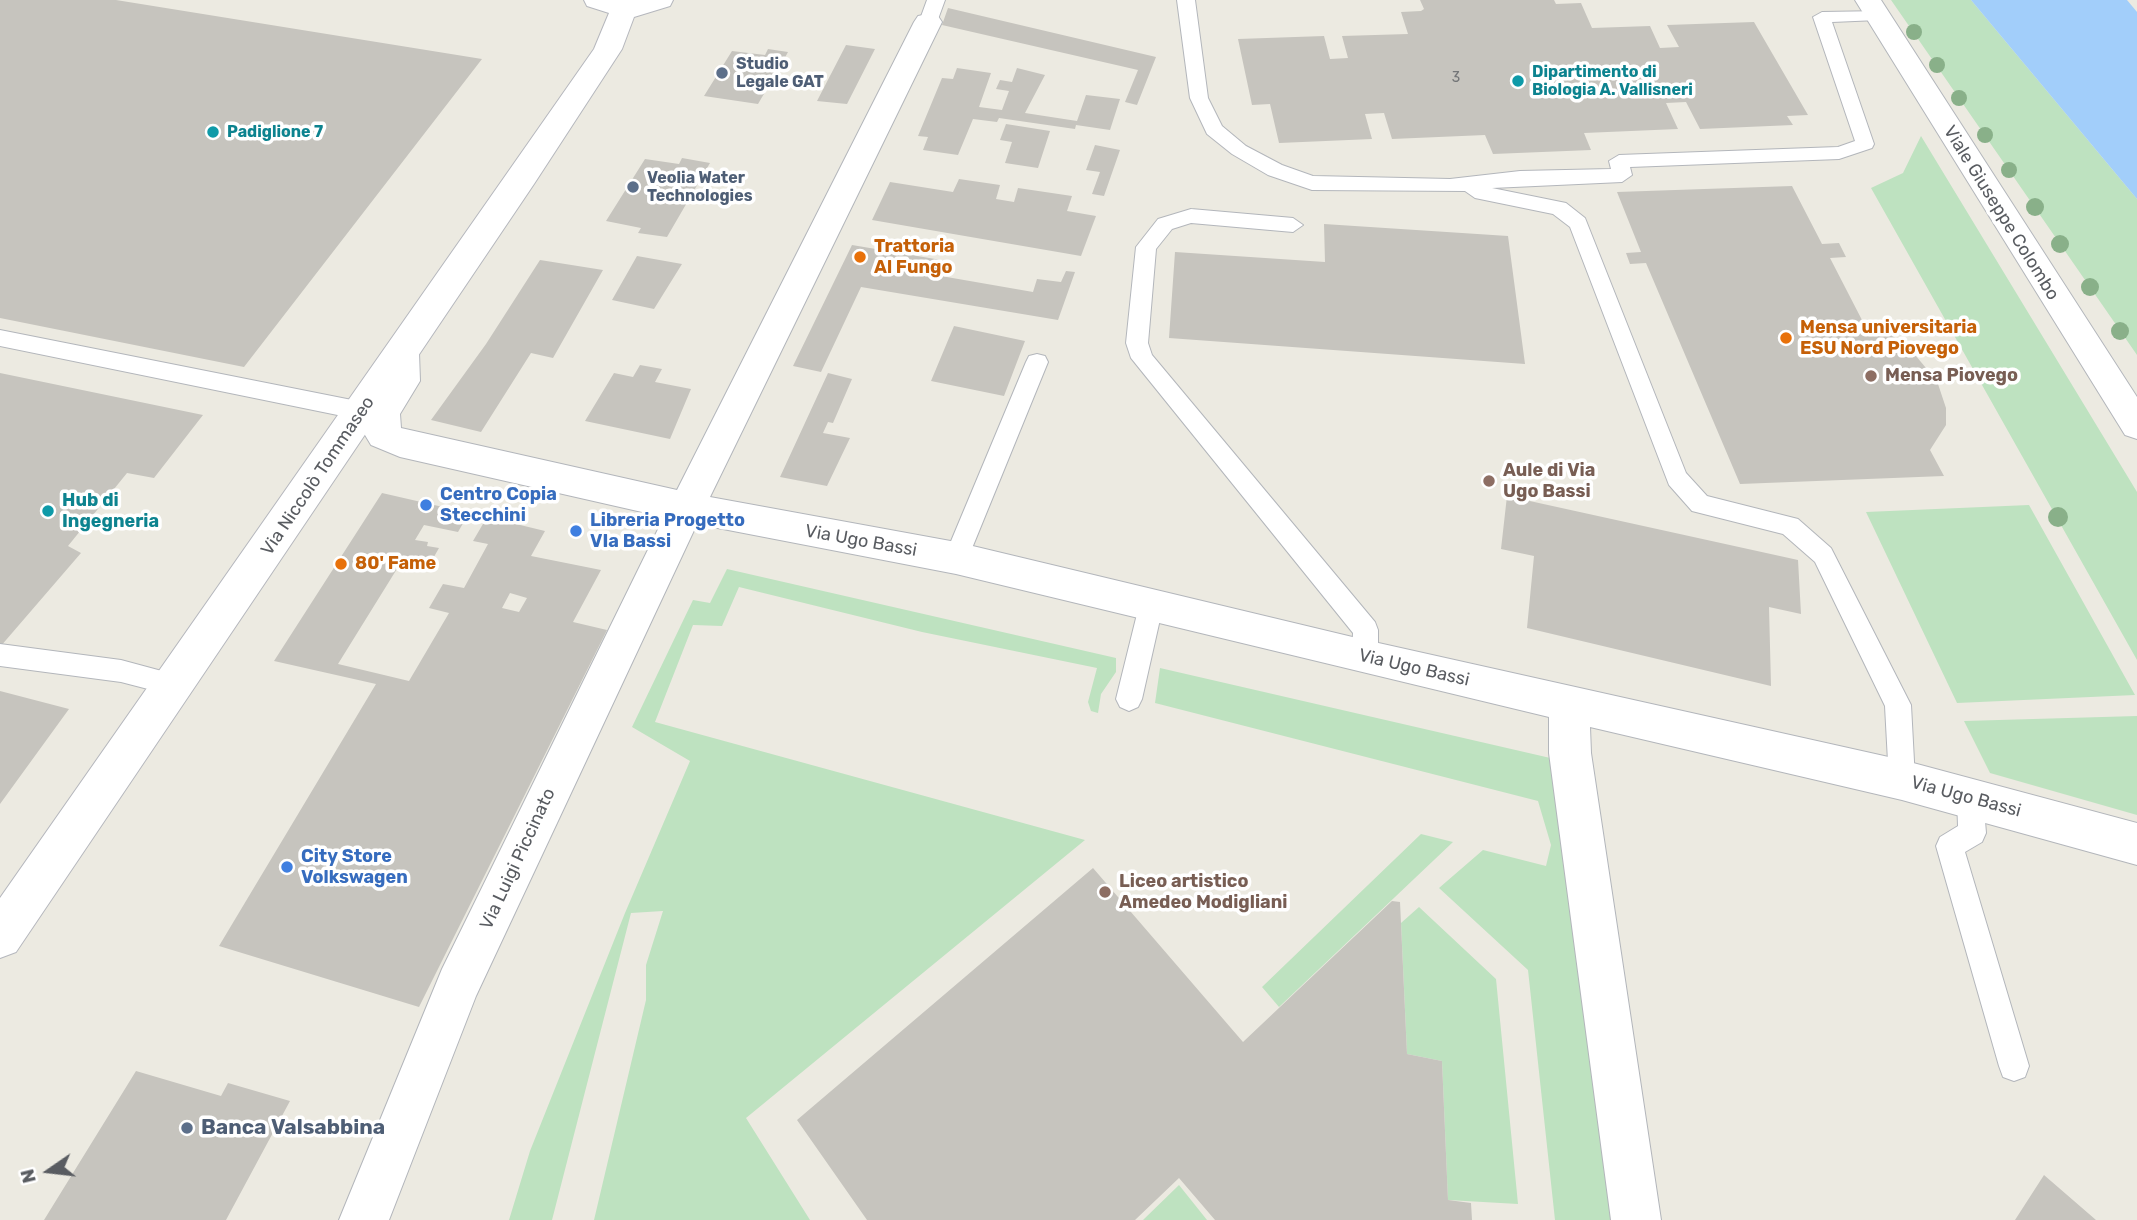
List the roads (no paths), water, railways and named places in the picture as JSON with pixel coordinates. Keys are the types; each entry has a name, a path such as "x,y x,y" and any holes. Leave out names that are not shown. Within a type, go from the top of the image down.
{"street":[{"name":"Via Niccolò Tommaseo","path":"0,936 175,685 608,49 610,5 637,9 660,0"},
{"name":"Viale Giuseppe Colombo","path":"1873,8 2019,243 2137,425"},
{"path":"688,505 932,11"},
{"name":"Via Ugo Bassi","path":"402,353 403,381 383,412 383,435 400,443 755,522 957,558 1365,657 1902,780 2137,844"},
{"name":"Via Luigi Piccinato","path":"364,1220 458,985 688,505"},
{"path":"1569,704 1570,753 1636,1220"}],"lane":[{"path":"1186,0 1199,98 1214,130 1240,150 1275,170 1312,183 1450,186 1520,178 1622,175 1619,161 1839,153 1865,144 1822,17 1873,8"},
{"path":"1450,186 1559,208 1578,223 1677,478 1700,504 1790,526 1824,555 1898,705 1902,780"},
{"path":"1293,225 1191,216 1165,224 1146,247 1137,343 1142,358 1366,630 1365,657"},
{"path":"0,338 362,411"},
{"path":"957,558 1037,362"},
{"path":"1129,699 1151,606"},
{"path":"0,655 121,671 175,685"},
{"path":"1970,797 1972,833 1950,846 2014,1066"}],"water":[{"path":"1971,0 2127,0 2137,12 2137,199"}],"place":[{"name":"Studio Legale GAT","path":"722,73"},
{"name":"Dipartimento di Biologia A. Vallisneri","path":"1518,81"},
{"name":"Padiglione 7","path":"213,132"},
{"name":"Veolia Water Technologies","path":"633,187"},
{"name":"Trattoria Al Fungo","path":"860,257"},
{"name":"Mensa universitaria ESU Nord Piovego","path":"1786,338"},
{"name":"Mensa Piovego","path":"1871,376"},
{"name":"Aule di Via Ugo Bassi","path":"1489,481"},
{"name":"Centro Copia Stecchini","path":"426,505"},
{"name":"Hub di Ingegneria","path":"48,511"},
{"name":"Libreria Progetto VIa Bassi","path":"576,531"},
{"name":"80' Fame","path":"341,564"},
{"name":"City Store Volkswagen","path":"287,867"},
{"name":"Liceo artistico Amedeo Modigliani","path":"1105,892"},
{"name":"Banca Valsabbina","path":"187,1128"}]}
